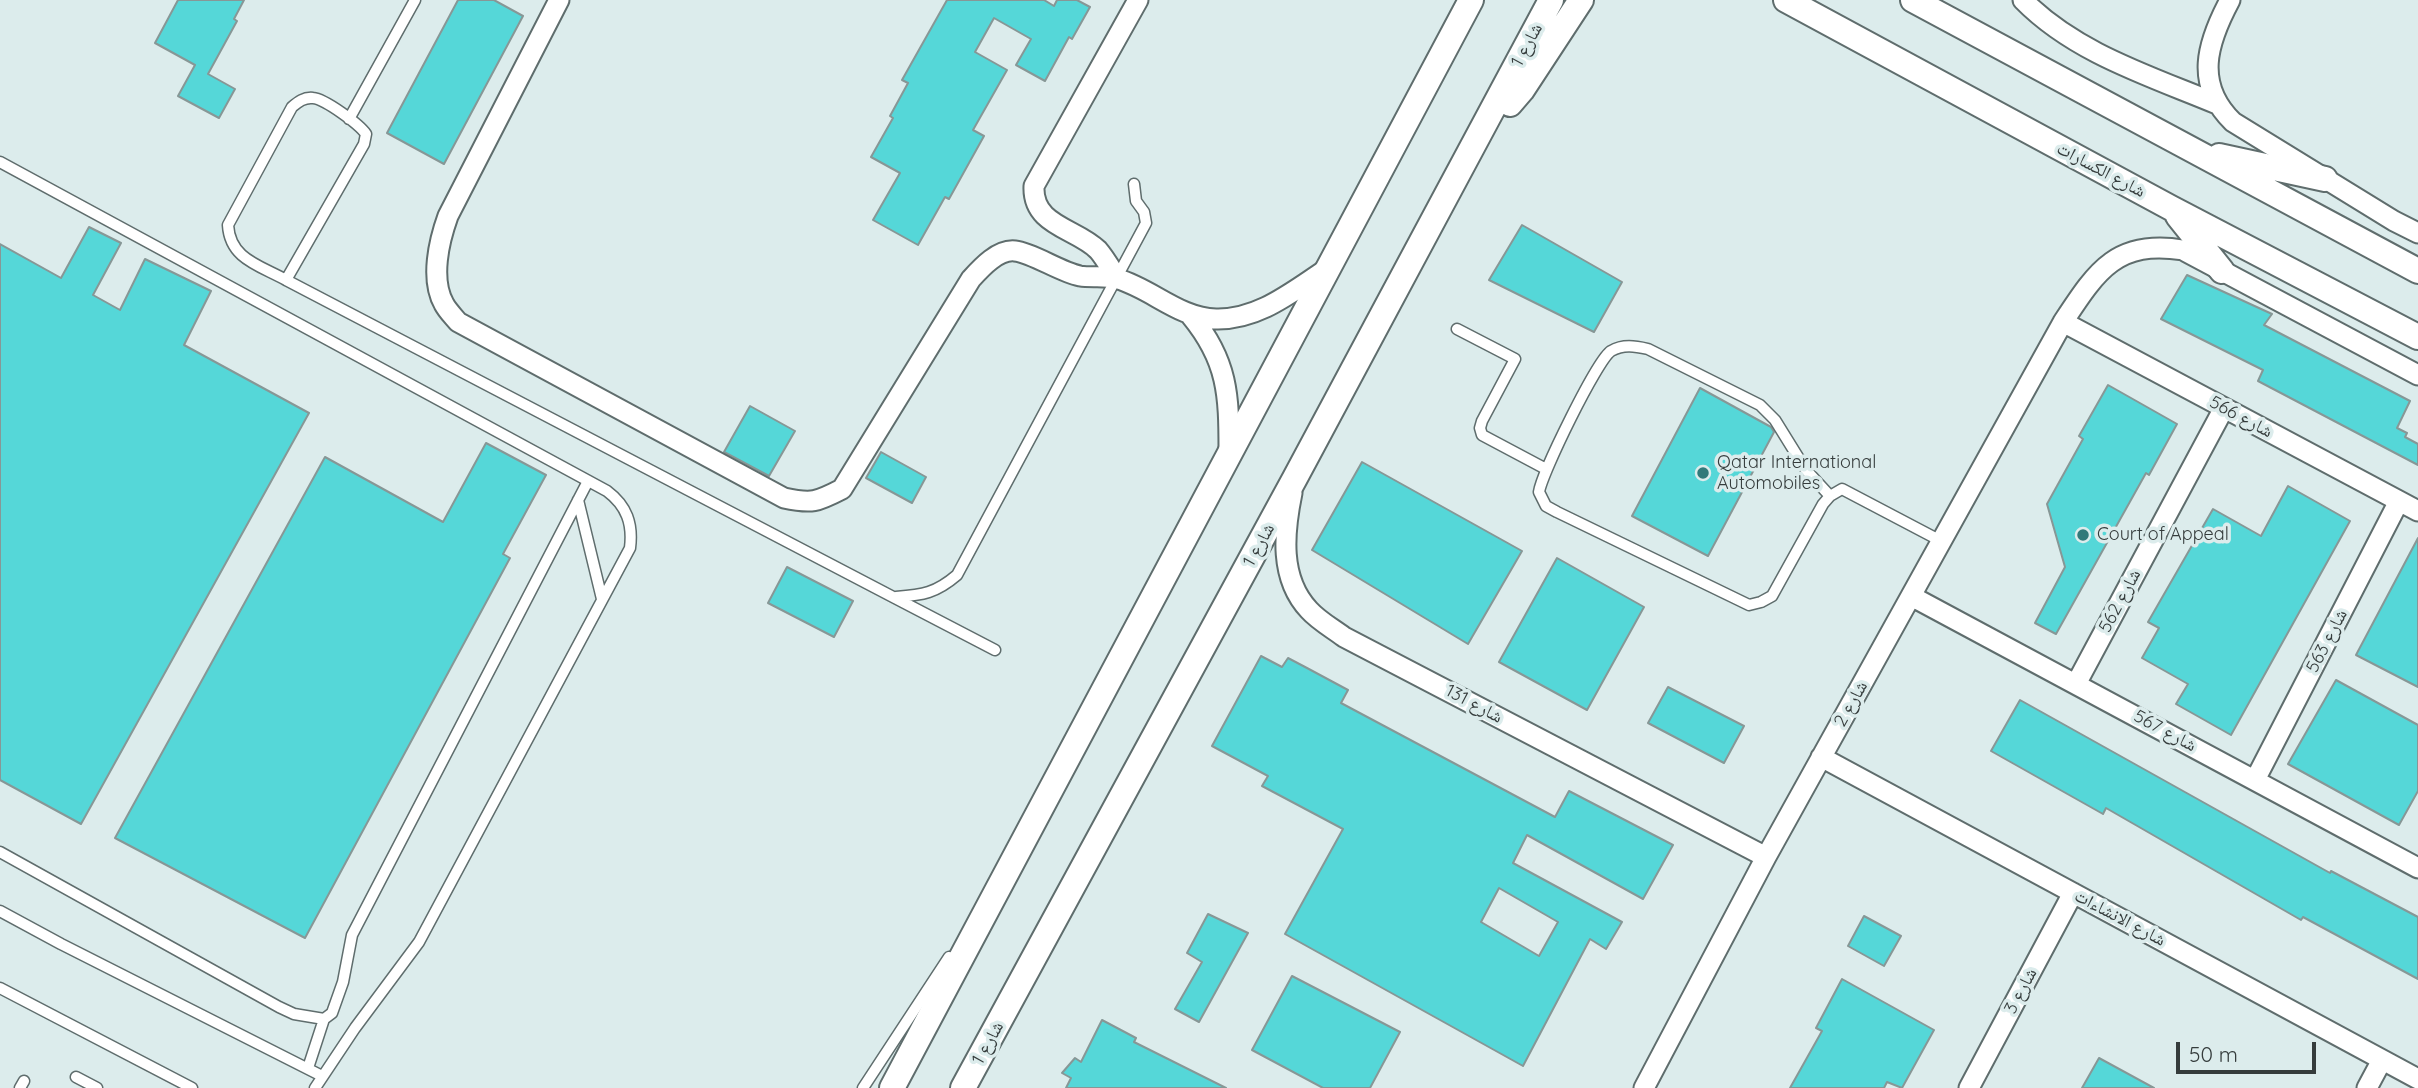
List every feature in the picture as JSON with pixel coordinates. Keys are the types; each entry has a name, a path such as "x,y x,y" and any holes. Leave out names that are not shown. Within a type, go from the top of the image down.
{"street":[{"path":"559,0 448,216 438,242 437,274 442,302 457,322 784,498 807,503 824,499 842,489 971,279 986,263 1014,250 1079,275 1117,278 1191,316 1216,319 1259,311 1327,269"},
{"path":"1117,278 1097,249 1041,212 1033,200 1034,186 1138,0"},
{"path":"892,1088 1471,0"},
{"name":"شارع 1","path":"963,1088 1479,138 1551,0"},
{"path":"1479,138 1522,90 1581,0"},
{"name":"شارع الكسارات","path":"1786,0 2171,208 2418,337"},
{"path":"1913,0 2418,271"},
{"path":"2023,0 2045,22 2085,46 2217,104"},
{"path":"2230,0 2212,39 2208,64 2211,89 2217,104 2233,122 2418,233"},
{"path":"2195,151 2325,179"},
{"path":"2171,208 2222,271"},
{"path":"2394,221 2418,214"},
{"path":"2063,322 2091,279 2106,265 2126,254 2162,246 2183,250 2418,375"},
{"path":"1191,316 1207,334 1225,377 1229,404 1229,451"},
{"name":"شارع 566","path":"2063,322 2418,511"},
{"name":"شارع 2","path":"1644,1088 1766,857 2063,322"},
{"name":"شارع 562","path":"2076,684 2224,408"},
{"name":"شارع 131","path":"1295,478 1285,527 1290,577 1308,609 1322,621 1344,636 1766,857"},
{"name":"شارع 563","path":"2255,780 2399,501"},
{"name":"شارع 567","path":"1910,596 2418,868"},
{"name":"شارع الانشاءات","path":"1821,757 2418,1079"},
{"name":"شارع 3","path":"1969,1088 2073,894"},
{"path":"2367,1088 2382,1060"}],"lane":[{"path":"349,119 415,0"},
{"path":"286,280 364,144 366,134 360,126 315,98 302,99 292,107 228,225 228,239 238,255 995,650"},
{"path":"0,162 615,497 623,506 631,526 630,548 419,942 315,1088"},
{"path":"895,598 926,594 943,587 957,575 1146,223 1144,212 1136,201 1134,184"},
{"path":"1457,329 1515,359 1482,422 1482,435 1546,469"},
{"path":"1830,496 1806,470 1775,420 1760,405 1648,349 1635,346 1614,349 1607,355 1546,469 1539,492 1546,506 1749,605 1761,603 1772,596 1830,496 1842,489 1849,490 1941,541"},
{"path":"308,1068 324,1020 332,1013 343,982 349,944 356,926 587,482"},
{"path":"579,500 602,599"},
{"path":"0,852 279,1007 294,1014 324,1020"},
{"path":"863,1088 1011,863"},
{"path":"0,911 322,1076"},
{"path":"0,988 192,1088"},
{"path":"76,1077 97,1088"}],"building":[{"path":"178,0 244,0 234,19 237,21 208,74 235,89 219,118 178,96 195,65 155,43"},
{"path":"458,0 494,0 523,16 444,164 387,133"},
{"path":"947,0 1044,0 1054,6 1057,0 1077,0 1090,7 1072,39 1069,37 1045,81 1016,65 1031,39 994,18 975,52 1007,70 973,130 984,136 949,199 945,197 918,245 873,220 900,173 871,157 893,118 890,116 908,83 902,80"},
{"path":"1522,225 1622,282 1594,332 1489,280"},
{"path":"89,227 121,243 93,295 120,310 145,259 211,291 184,345 309,413 81,824 0,780 0,244 61,278"},
{"path":"2187,275 2272,314 2264,325 2410,401 2397,428 2407,433 2405,437 2418,444 2418,465 2258,381 2263,370 2161,319"},
{"name":"Court of Appeal","path":"2108,385 2177,424 2149,475 2146,473 2056,634 2035,623 2065,567 2047,504 2083,439 2079,436"},
{"name":"Qatar International Automobiles","path":"1700,388 1771,427 1774,432 1708,556 1632,516"},
{"path":"750,406 795,431 769,476 724,452"},
{"path":"486,443 546,475 503,554 510,558 305,938 115,838 325,457 443,522"},
{"path":"881,452 926,477 912,503 866,478"},
{"path":"1362,462 1522,551 1468,644 1312,550"},
{"path":"2288,486 2350,521 2231,735 2176,704 2188,684 2142,658 2159,628 2148,622 2213,509 2261,536"},
{"path":"2418,538 2418,687 2356,655"},
{"path":"1557,558 1644,607 1587,710 1499,662"},
{"path":"787,567 853,601 834,637 768,603"},
{"path":"1261,656 1282,667 1288,658 1348,690 1341,703 1555,817 1569,791 1673,845 1643,899 1527,835 1513,863 1622,922 1606,949 1590,939 1523,1066 1285,934 1343,829 1262,786 1268,776 1212,746","holes":["1499,888 1558,922 1539,956 1481,922"]},
{"path":"2336,680 2418,725 2418,791 2399,825 2288,764"},
{"path":"1668,687 1744,726 1724,763 1648,723"},
{"path":"2020,700 2330,873 2331,871 2418,917 2418,979 2303,917 2301,920 2106,808 2103,814 1991,751"},
{"path":"1208,914 1248,933 1199,1022 1175,1009 1202,962 1187,953"},
{"path":"1864,916 1901,936 1884,966 1848,946"},
{"path":"1292,976 1400,1032 1370,1088 1323,1088 1252,1050"},
{"path":"1842,979 1934,1030 1902,1088 1887,1082 1884,1088 1790,1088 1822,1031 1816,1028"},
{"path":"1102,1020 1136,1038 1134,1042 1226,1088 1066,1088 1071,1078 1062,1073 1075,1058 1081,1062"},
{"path":"2099,1058 2154,1088 2082,1088"}],"place":[{"name":"Qatar International Automobiles","path":"1703,473"},
{"name":"Court of Appeal","path":"2083,535"}]}
